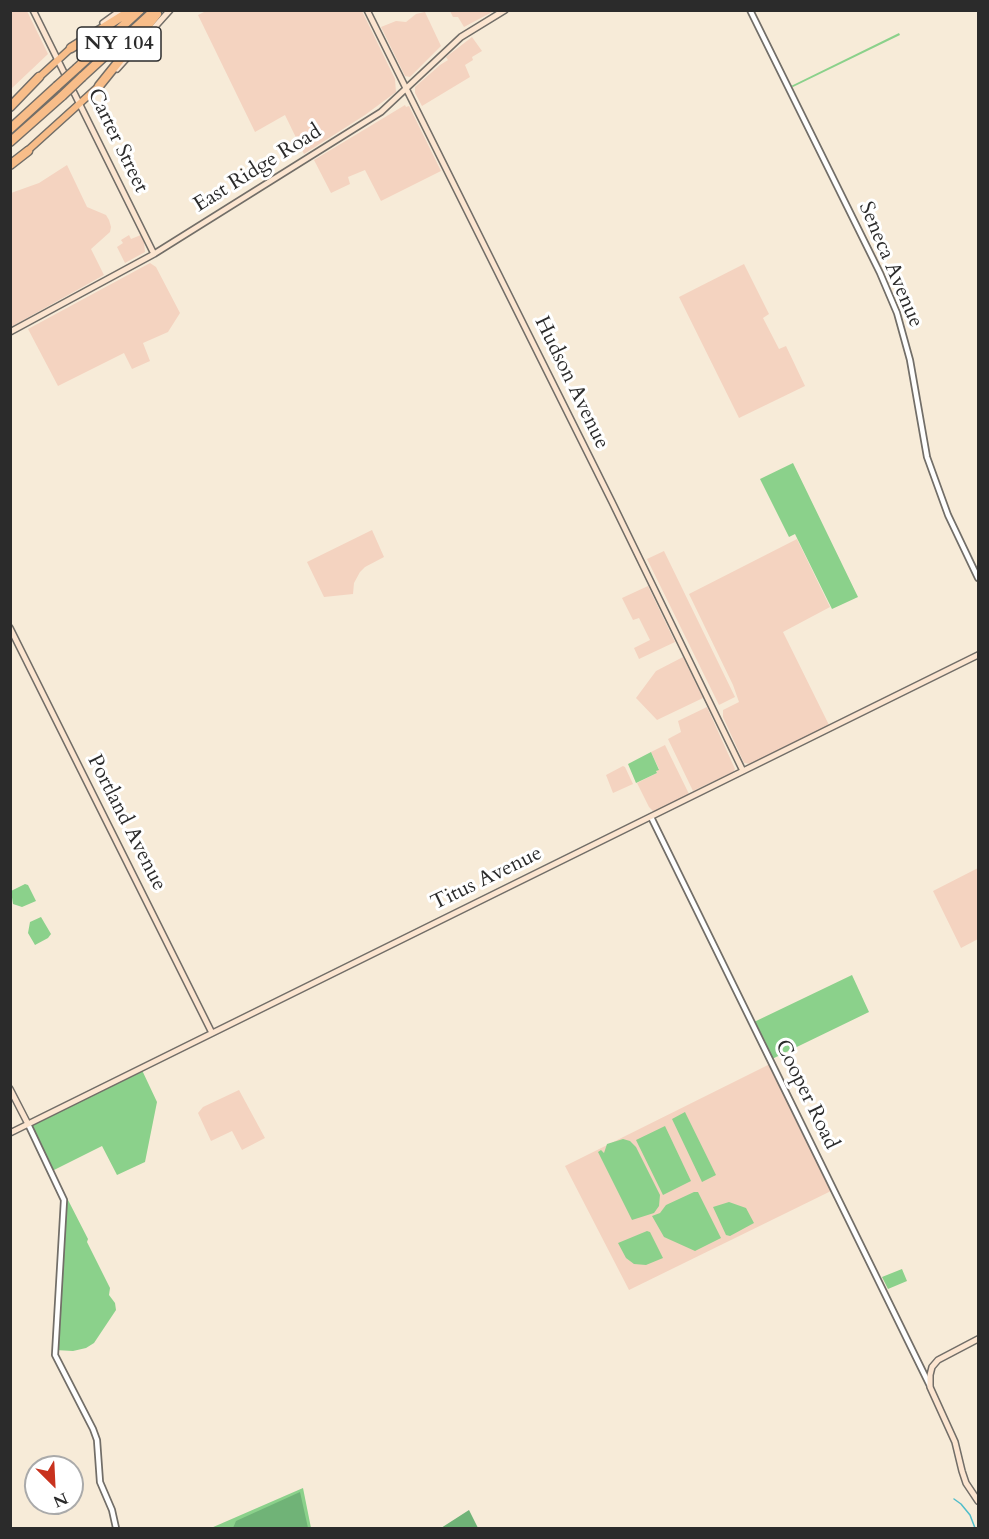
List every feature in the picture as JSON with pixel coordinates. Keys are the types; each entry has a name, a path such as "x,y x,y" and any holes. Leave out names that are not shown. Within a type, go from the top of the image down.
{"highway":[{"path":"71,48 132,10"},
{"name":"NY 104","path":"10,129 140,10"},
{"name":"NY 104","path":"10,142 155,10"},
{"path":"99,86 160,10"},
{"path":"10,105 39,77"},
{"path":"10,166 28,151"}],"main road":[{"name":"Carter Street","path":"33,10 154,254"},
{"path":"39,77 71,48 122,10"},
{"path":"28,151 120,66 170,10"},
{"name":"Hudson Avenue","path":"367,10 743,771"},
{"name":"East Ridge Road","path":"10,332 154,254 381,112 461,37 505,10"},
{"name":"Portland Avenue","path":"10,628 212,1033"},
{"name":"Titus Avenue","path":"10,1133 978,655"},
{"path":"10,1089 28,1124"},
{"path":"978,1339 938,1360 931,1371 930,1387 956,1442 966,1483 978,1501"}],"street":[{"name":"Seneca Avenue","path":"750,10 880,273 897,313 909,358 927,457 948,515 978,578"},
{"name":"Cooper Road","path":"651,817 930,1387"},
{"path":"28,1124 64,1200 55,1355 97,1440 100,1482 112,1509 116,1528"}],"shaded area":[{"path":"11,10 27,11 48,54 11,89"},
{"path":"206,11 362,11 395,79 396,92 304,154 285,115 255,132 198,15"},
{"path":"450,11 494,11 464,27 458,17 453,17"},
{"path":"425,12 441,46 410,77 405,76 381,27 396,21 406,22 416,14"},
{"path":"472,37 482,51 465,65 470,77 422,106 415,93 415,87 448,60 446,57"},
{"path":"405,105 409,106 441,171 381,201 365,170 348,177 350,184 331,193 314,160"},
{"path":"67,165 87,207 106,215 109,220 110,232 91,249 104,275 11,327 11,193 39,183"},
{"path":"129,235 131,239 141,235 145,252 125,263 117,247 123,243 121,240"},
{"path":"150,263 156,267 180,313 168,332 143,343 150,361 132,369 124,353 58,386 28,329"},
{"path":"744,264 769,314 763,318 779,349 786,346 805,386 739,418 679,297"},
{"path":"372,530 384,557 360,572 354,583 353,594 324,597 307,562"},
{"path":"797,539 830,607 783,632 829,725 750,764 744,763 723,717 723,710 739,702 689,594"},
{"path":"664,551 735,697 719,705 647,559"},
{"path":"648,586 675,642 639,659 634,648 650,640 639,618 633,620 622,598"},
{"path":"683,657 703,698 657,720 636,698 656,671"},
{"path":"707,707 735,769 693,791 668,739 681,732 678,721"},
{"path":"665,745 689,794 654,812 637,783 657,773 659,769 651,752"},
{"path":"623,766 633,784 613,793 606,775"},
{"path":"978,868 978,939 961,948 933,891"},
{"path":"770,1064 831,1191 629,1290 565,1166"},
{"path":"239,1090 265,1138 242,1150 232,1131 211,1141 198,1113 203,1107"}],"green space":[{"path":"899,33 900,35 791,86"},
{"path":"793,463 858,597 832,609 795,534 789,537 760,479"},
{"path":"651,752 659,770 636,783 628,764"},
{"path":"25,884 28,885 36,901 22,907 13,904 11,891"},
{"path":"41,917 51,934 35,945 28,933 30,922"},
{"path":"852,975 869,1012 772,1059 754,1022"},
{"path":"141,1068 157,1102 145,1162 117,1175 102,1146 52,1171 28,1124"},
{"path":"685,1112 716,1175 702,1182 672,1119"},
{"path":"665,1126 691,1181 663,1195 636,1140"},
{"path":"623,1139 630,1141 636,1147 660,1195 659,1206 654,1213 632,1220 598,1152 601,1150 604,1153 607,1144"},
{"path":"698,1192 721,1238 695,1251 664,1237 652,1216 660,1213 666,1205"},
{"path":"64,1198 67,1198 88,1239 87,1242 110,1288 109,1295 115,1303 116,1310 94,1343 86,1348 73,1351 55,1350"},
{"path":"729,1202 746,1208 754,1223 730,1236 726,1235 713,1207"},
{"path":"647,1231 650,1232 663,1258 646,1265 634,1264 626,1258 618,1243"},
{"path":"902,1269 907,1281 888,1289 882,1277"},
{"path":"303,1488 311,1528 211,1528"},
{"path":"300,1492 308,1528 233,1528 236,1521"},
{"path":"469,1510 478,1528 441,1528"}],"waterway":[{"path":"954,1499 970,1515 975,1528"}]}
